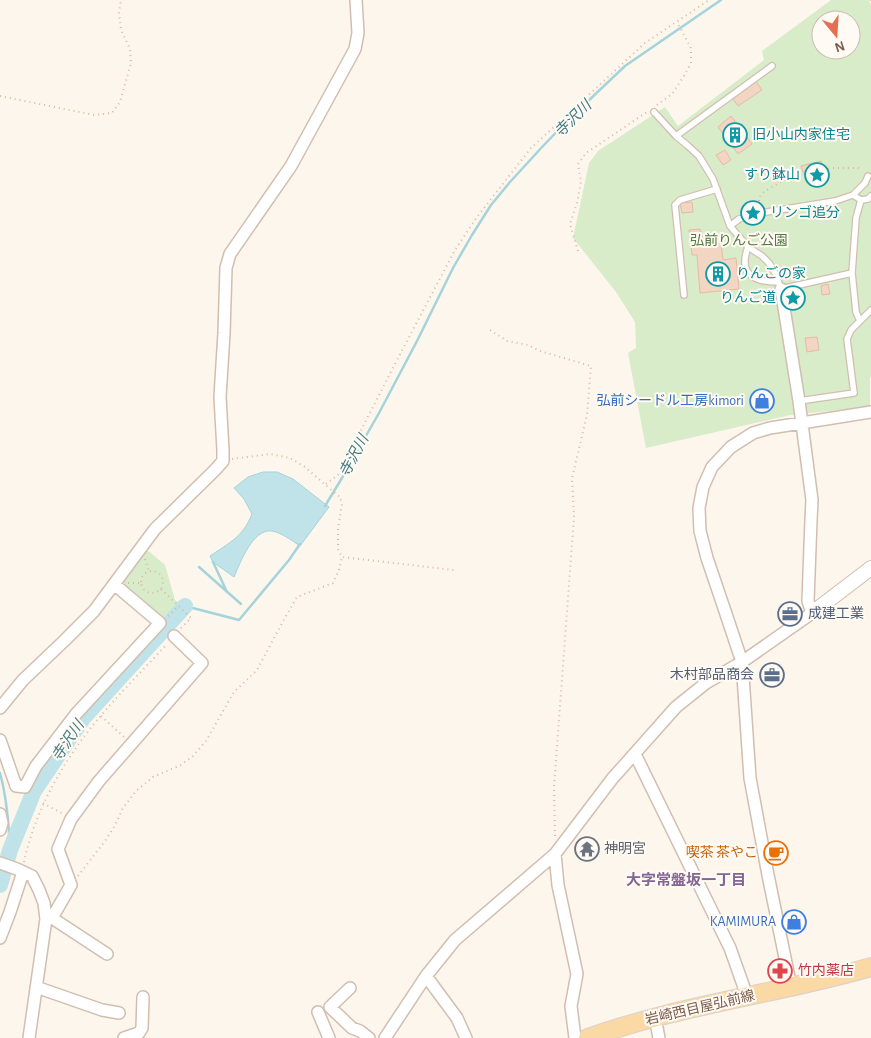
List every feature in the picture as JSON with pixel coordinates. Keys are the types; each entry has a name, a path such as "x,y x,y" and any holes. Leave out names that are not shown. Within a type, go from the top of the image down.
{"main road":[{"name":"岩崎西目屋弘前線","path":"588,1038 655,1017 822,980 871,967"}],"street":[{"path":"0,708 23,680 94,611 155,529 222,461 220,397 226,268 230,254 291,166 355,49 358,34 356,0"},
{"path":"779,285 799,401 812,500 808,601 812,614"},
{"path":"791,987 750,778 742,662 706,558 700,531 699,508 703,487 712,467 731,447 752,433 770,428 871,412"},
{"path":"386,1038 426,976 455,940 555,854 612,779 676,707 706,683 742,662 871,571"},
{"path":"0,740 16,786 25,787 36,766 76,714 160,624 114,584"},
{"path":"30,1038 36,987 49,918 70,886 58,849 72,819 99,781 202,663 174,636"},
{"path":"635,754 730,948 747,996"},
{"path":"0,814 2,823 0,830"},
{"path":"555,854 558,885 577,974 571,1006 575,1038"},
{"path":"0,863 32,876 49,918 107,954"},
{"path":"0,938 10,912 20,871"},
{"path":"426,976 457,1018 466,1038"},
{"path":"36,987 102,1010 119,1013"},
{"path":"350,988 330,1007 352,1028 369,1038"},
{"path":"124,1038 139,1032 142,1028 143,998"},
{"path":"318,1012 329,1038"},
{"path":"655,1017 659,1038"}],"lane":[{"path":"676,136 772,66"},
{"path":"654,112 676,136 699,156 713,179 730,226 748,247 769,263 779,285"},
{"path":"730,226 739,219 760,213 836,201 853,195 865,183 868,176"},
{"path":"684,294 675,206 680,200 717,190"},
{"path":"853,195 861,200 868,199 871,196"},
{"path":"860,321 856,312 852,273 856,218 861,200"},
{"path":"748,247 744,263 745,269 750,274 766,282 779,285 852,273"},
{"path":"799,401 854,393 846,339 851,330 871,310"}],"path":[{"path":"0,96 94,115 112,113 120,102 131,63 130,49 120,30 119,13 121,0"},
{"path":"326,484 338,475 455,250 477,217 531,148 645,43 709,0"},
{"path":"578,251 570,224 582,182 578,164 586,153 672,94 691,63 691,48 677,22"},
{"path":"760,213 758,204 760,197 765,191 788,178 831,168 858,168 868,176"},
{"path":"490,330 508,341 528,345 540,351 590,366 587,415 572,478 574,517 554,787 555,854"},
{"path":"70,886 105,841 114,827 122,808 136,791 153,777 181,765 193,756 206,741 234,692 257,670 297,597 333,583 340,570 342,557 338,549 338,529 342,504 340,497 326,484 305,466 290,458 270,454 222,461"},
{"path":"342,557 454,570"},
{"path":"149,571 159,573 164,582 161,589 154,593 144,590 141,583 143,576 149,571"},
{"path":"20,871 43,804 78,745 101,716 191,618 161,589"},
{"path":"160,624 179,606"},
{"path":"101,716 131,744"},
{"path":"43,804 72,819"}],"green space":[{"name":"弘前りんご公園","path":"831,0 869,0 871,6 870,407 790,415 646,448 628,353 636,348 635,322 616,292 573,238 589,163 598,151 665,107 678,126 764,60 762,51 811,15 811,60 861,60 861,10 817,10"},
{"path":"145,548 165,565 175,600 178,602 162,620 122,585 120,579"}],"water":[{"path":"263,472 277,472 293,479 329,507 300,546 272,531 259,535 248,548 234,577 213,562 210,556 240,534 252,514 244,499 234,488 248,477"}],"building":[{"path":"755,80 762,90 738,106 731,96"},
{"name":"旧小山内家住宅","path":"731,116 752,144 738,154 718,127"},
{"path":"725,150 731,160 723,165 716,155"},
{"path":"821,161 823,167 803,172 801,166"},
{"path":"692,202 693,212 682,213 680,203"},
{"name":"りんごの家","path":"700,229 702,236 711,235 713,243 721,242 723,260 736,258 739,289 700,293 697,255 692,255 689,230"},
{"path":"828,284 830,294 822,295 821,286"},
{"path":"817,337 819,350 807,352 805,338"},
{"name":"弘前シードル工房kimori","path":"759,392 772,398 765,410 752,404"}],"waterway":[{"name":"寺沢川","path":"325,506 379,413 453,268 491,205 567,121 625,66 721,0"},
{"name":"寺沢川","path":"185,606 239,620 300,544"},
{"path":"213,562 227,592"},
{"path":"199,567 241,604"},
{"name":"寺沢川","path":"0,885 10,850 34,791 84,717 185,606"},
{"path":"0,773 7,812 10,850"}],"place":[{"name":"旧小山内家住宅","path":"735,135"},
{"name":"すり鉢山","path":"817,175"},
{"name":"リンゴ追分","path":"753,213"},
{"name":"りんごの家","path":"718,274"},
{"name":"りんご道","path":"793,298"},
{"name":"弘前シードル工房kimori","path":"762,401"},
{"name":"成建工業","path":"790,614"},
{"name":"木村部品商会","path":"772,675"},
{"name":"神明宮","path":"587,849"},
{"name":"喫茶 茶やこ","path":"776,853"},
{"name":"KAMIMURA","path":"794,922"},
{"name":"竹内薬店","path":"780,971"}],"district":[{"name":"大字常盤坂一丁目","path":"686,880"}]}
